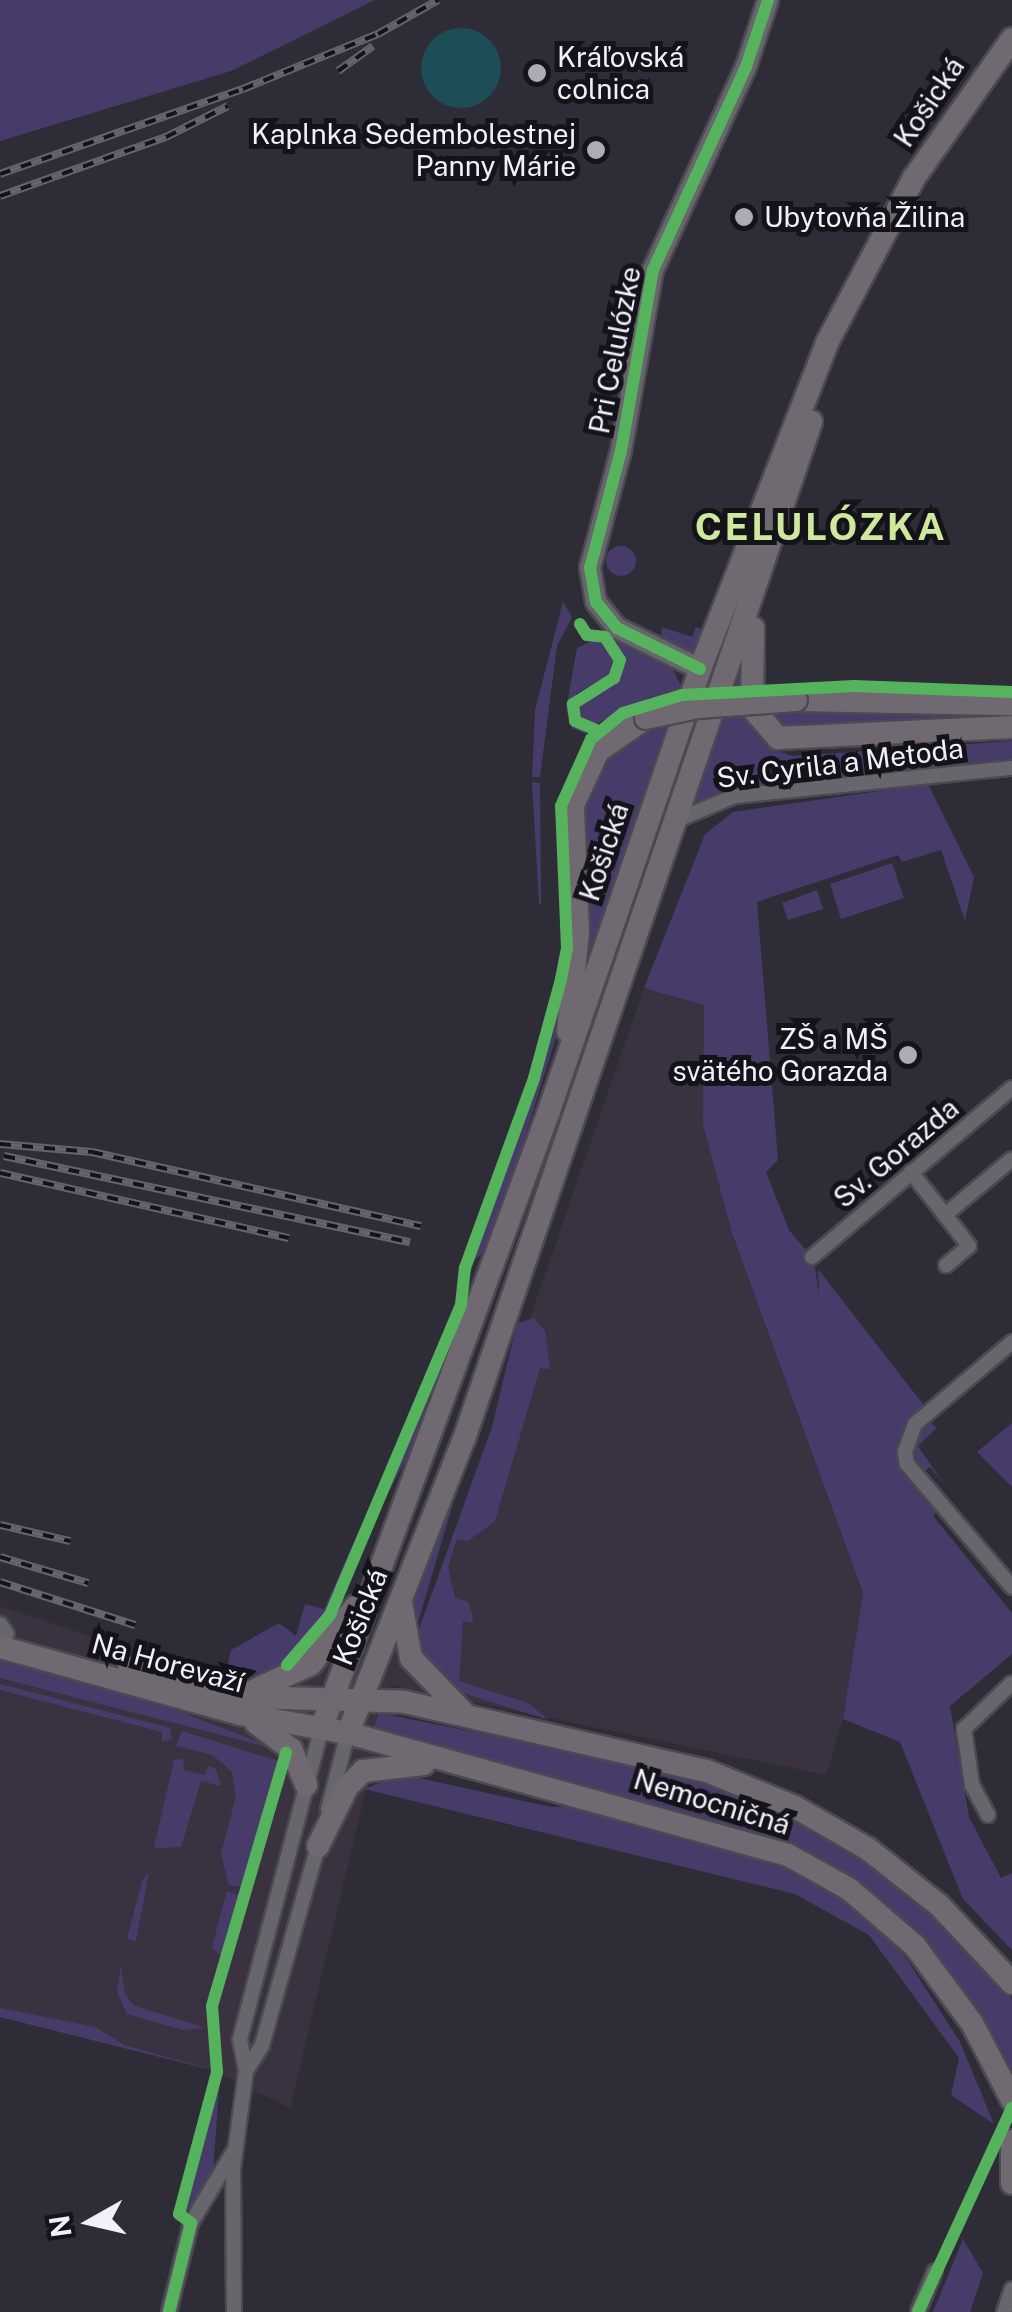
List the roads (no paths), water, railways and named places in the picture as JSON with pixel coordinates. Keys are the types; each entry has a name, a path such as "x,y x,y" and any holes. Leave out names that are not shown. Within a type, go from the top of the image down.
{"main road":[{"name":"Košická","path":"322,1727 549,1111 700,669 828,341 914,178 1012,39"},
{"name":"Košická","path":"348,1733 576,1120 720,702 847,309"},
{"path":"755,596 752,708 773,736 793,742 1012,727"},
{"path":"700,669 720,702"},
{"path":"563,1071 578,932 573,805 598,751 646,718 796,700 1012,704"},
{"name":"Na Horevaží","path":"235,1704 278,1685 310,1664 376,1576"},
{"path":"402,1592 402,1631 411,1658 466,1714"},
{"name":"Na Horevaží","path":"2,1634 235,1704 348,1733"},
{"name":"Na Horevaží","path":"235,1704 359,1700"},
{"name":"Nemocničná","path":"359,1700 466,1714 664,1758 796,1807 904,1875 1012,1983"},
{"path":"235,1704 283,1740 306,1785"},
{"name":"Nemocničná","path":"348,1733 741,1838 820,1871 916,1946 951,1989 1011,2097"},
{"path":"318,1846 348,1787 363,1771 395,1762 462,1766"},
{"path":"1012,2141 1012,2184"}],"street":[{"name":"Pri Celulózke","path":"700,669 617,628 596,602 590,568 621,451 653,270 746,67 768,0"},
{"name":"Sv. Cyrila a Metoda","path":"677,820 736,796 1012,768"},
{"name":"Sv. Gorazda","path":"812,1257 1012,1088"},
{"path":"549,1111 576,1120"},
{"path":"945,1215 1012,1159"},
{"path":"912,1172 970,1246 946,1265"},
{"path":"488,1279 516,1288"},
{"path":"1012,1342 914,1424 905,1441 907,1464 1012,1587"},
{"path":"988,1814 972,1784 964,1730 1012,1683"},
{"path":"234,2312 234,2150 246,2070 240,2039 322,1727"},
{"path":"246,2070 262,2045 348,1733"},
{"path":"169,2312 190,2222 234,2150"},
{"path":"918,2312 935,2272"},
{"path":"1004,2312 1012,2289"}],"water":[{"path":"461,28 476,31 489,40 498,53 498,83 489,96 476,105 461,108 446,105 433,96 424,83 421,68 424,53 433,40 446,31"}],"railway":[{"path":"0,174 243,89 378,34 438,0"},
{"path":"338,71 373,46"},
{"path":"0,196 166,137 228,106"},
{"path":"0,1144 92,1152 421,1226"},
{"path":"4,1156 410,1242"},
{"path":"0,1173 289,1238"},
{"path":"0,1525 70,1541"},
{"path":"0,1557 88,1583"},
{"path":"0,1582 135,1625"}],"place":[{"name":"Kráľovská colnica","path":"537,73"},
{"name":"Kaplnka Sedembolestnej Panny Márie","path":"596,150"},
{"name":"Ubytovňa Žilina","path":"744,217"},
{"name":"ZŠ a MŠ svätého Gorazda","path":"908,1055"}],"district":[{"name":"CELULÓZKA","path":"821,527"}]}
